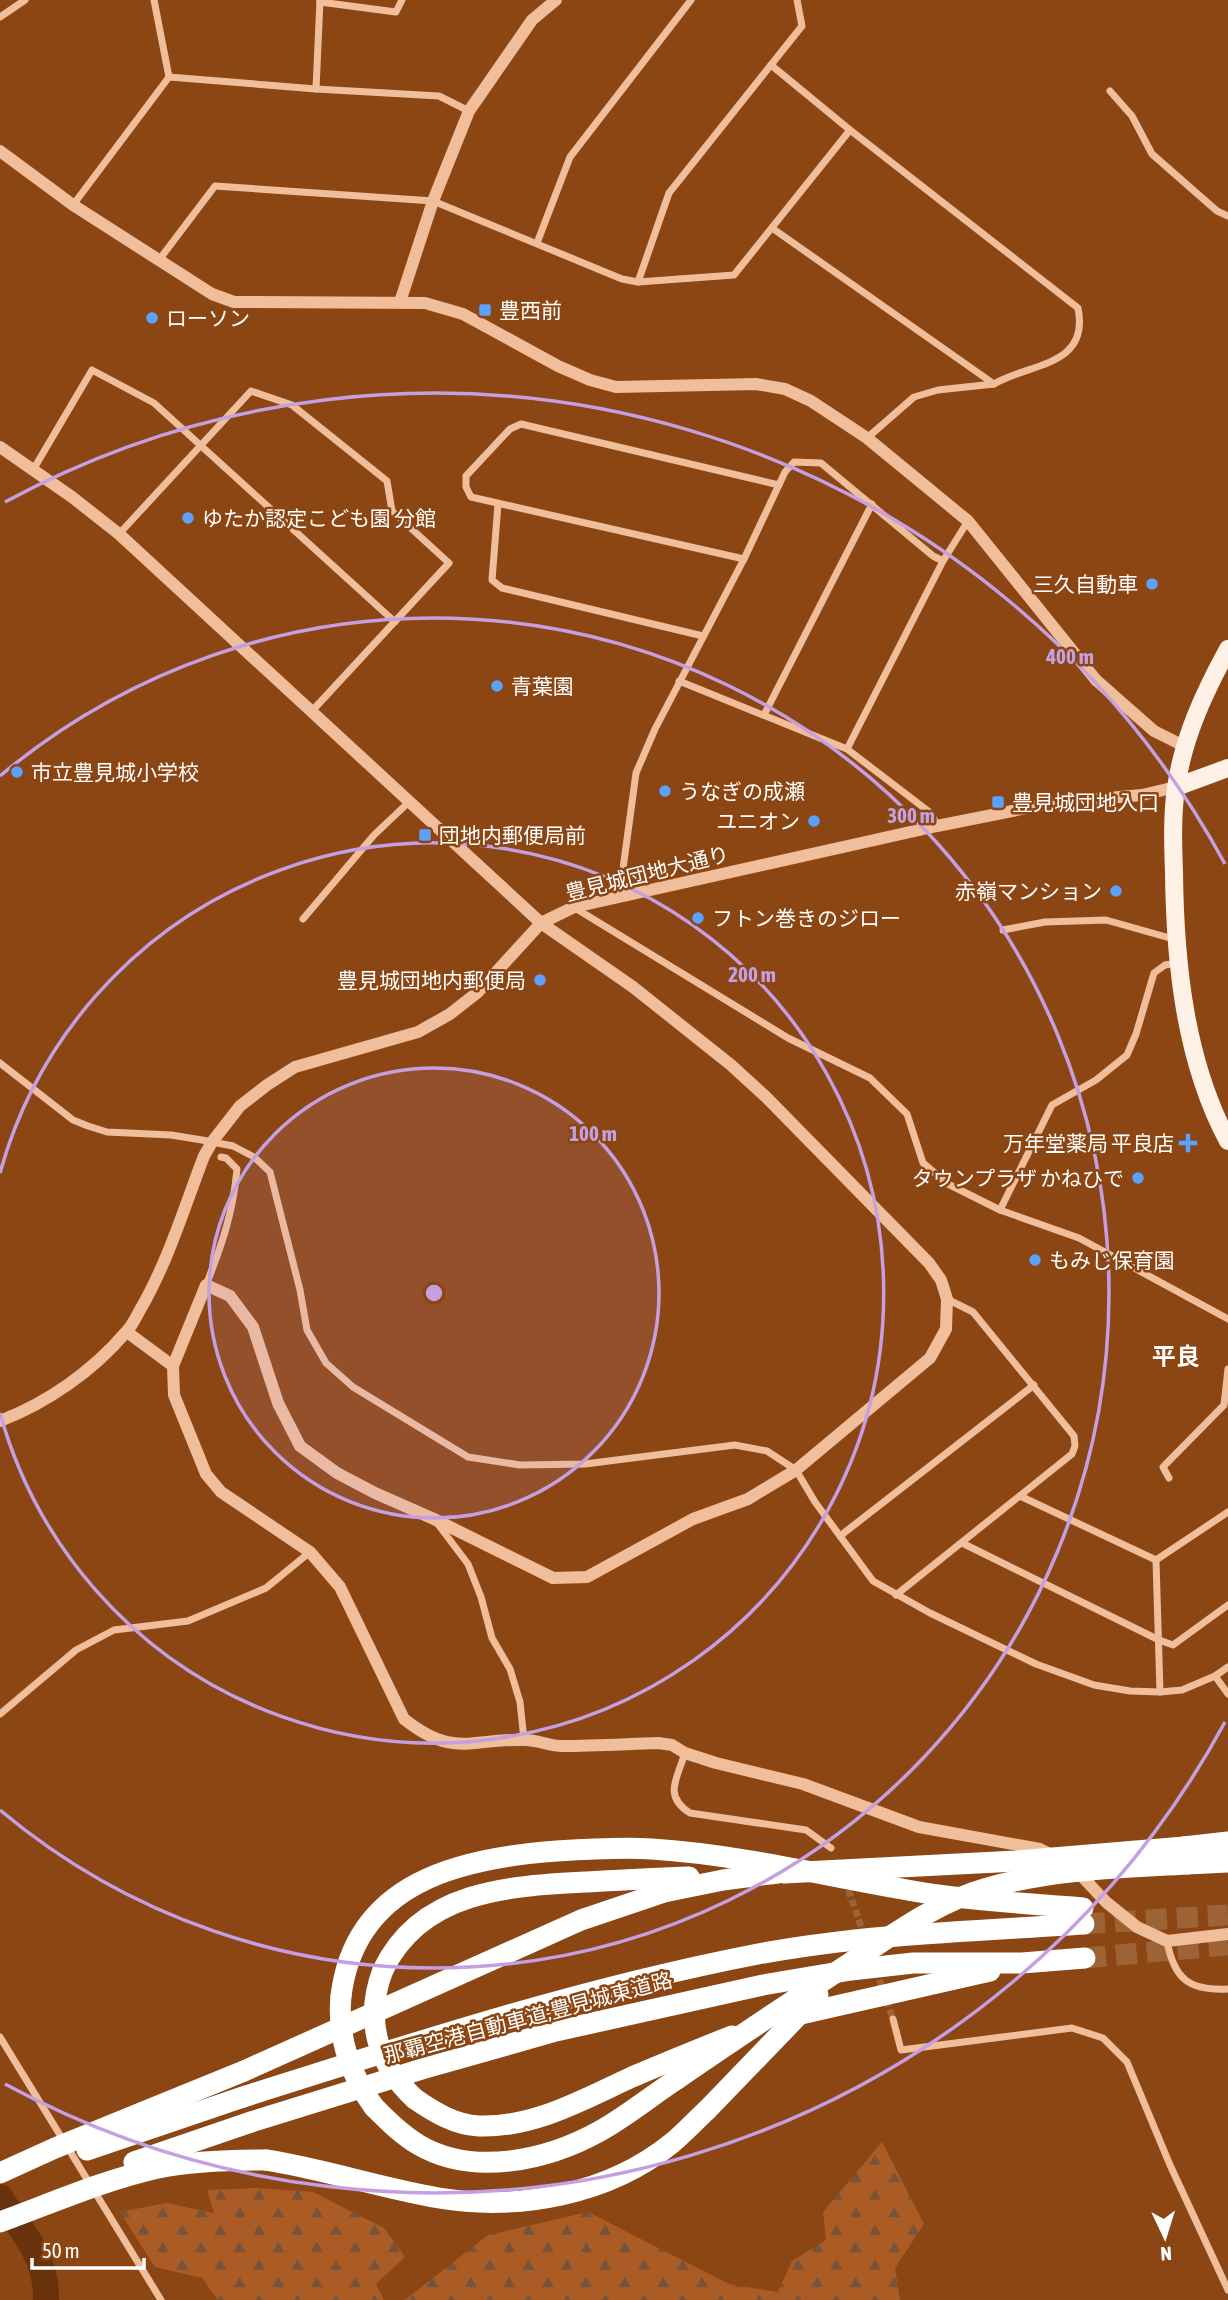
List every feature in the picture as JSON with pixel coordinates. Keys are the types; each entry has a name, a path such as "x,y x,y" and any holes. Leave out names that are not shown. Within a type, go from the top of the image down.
{"highway":[{"path":"0,2222 108,2183 159,2168 220,2161 266,2160 306,2166 438,2197 509,2203 594,2186 622,2174 671,2144 808,2004 855,1960 931,1911 985,1888 1070,1871 1186,1855 1228,1842"},
{"name":"那覇空港自動車道;豊見城東道路","path":"0,2182 107,2142 243,2097 548,2003 758,1954 831,1943 1084,1916 927,1893 758,1863 652,1849 608,1849 491,1857 432,1875 390,1900 373,1917 360,1935 346,1970 341,1996 341,2021 346,2053 357,2080 374,2107 398,2131 431,2151 460,2160 510,2161 538,2156 602,2130 855,1960"},
{"path":"1022,1963 778,2019 670,2060 547,2115 502,2125 465,2123 433,2112 415,2099 390,2071 376,2034 375,1999 383,1970 400,1941 414,1927 455,1902 507,1888 1016,1861 1186,1855 1228,1862"},
{"path":"0,2173 244,2071 529,1942 624,1904 664,1892 723,1880 784,1873"},
{"name":"那覇空港自動車道;豊見城東道路","path":"0,2209 251,2122 556,2031 763,1985 850,1970 914,1963 1022,1963 1086,1958"}],"main road":[{"path":"1228,649 1205,694 1186,747 1176,787 1173,852 1179,962 1195,1055 1213,1111 1228,1141"},
{"path":"1176,787 1228,768"}],"street":[{"path":"0,17 25,0"},
{"path":"73,205 169,77 154,0"},
{"path":"316,89 320,1 396,12 402,0"},
{"path":"400,302 433,201 468,111 532,20 556,0"},
{"path":"537,243 570,157 691,0"},
{"path":"638,282 668,193 802,26 797,0"},
{"path":"771,65 850,131 1078,308 1079,331 1065,355 1049,364 1009,375 994,384 938,390 915,397 867,438"},
{"path":"169,77 439,96 468,111"},
{"path":"1110,90 1132,116 1152,154 1217,211 1228,216"},
{"path":"159,260 215,186 433,201 622,279 638,282 734,275 850,131"},
{"path":"0,151 73,205 212,294 234,302 425,303 463,314 558,366 590,380 616,387 757,384 785,389 811,401 867,438 968,521 1096,680 1154,731 1186,747"},
{"path":"772,228 994,384"},
{"path":"33,470 92,370 154,403 395,622"},
{"path":"119,534 251,391 292,405 387,481 392,511 449,563 312,711"},
{"path":"744,559 471,497 466,487 466,476 510,429 521,424 779,485"},
{"path":"0,447 119,534 541,923 633,987 731,1065 766,1097 929,1263 941,1280 947,1299 946,1329 930,1358 796,1470 748,1499 693,1519 587,1577 553,1578 337,1474 300,1446 278,1403 253,1327 230,1296 206,1285"},
{"path":"619,898 636,773 679,681 744,559 785,472 794,462 821,463 933,556 943,561"},
{"path":"498,504 492,580 502,588 703,636"},
{"path":"764,715 872,504"},
{"path":"846,748 943,561 968,521"},
{"path":"679,681 846,748 932,814 937,826"},
{"name":"豊見城団地大通り","path":"541,923 575,907 937,826 1052,803 1142,795 1176,787"},
{"path":"303,919 374,835 409,802"},
{"path":"575,907 788,1038 870,1079 907,1114 923,1163 967,1196 1079,1238 1228,1319"},
{"path":"1003,930 1045,922 1106,920 1177,941"},
{"path":"0,1421 21,1413 73,1381 127,1332 154,1285 204,1156 240,1107 295,1067 418,1032 450,1014 478,992 541,923"},
{"path":"1000,1210 1052,1105 1097,1080 1127,1055 1154,973 1165,965 1179,962"},
{"path":"0,1063 73,1120 88,1126 107,1132 172,1135 212,1142 233,1146 254,1157 270,1172 300,1290 307,1329 326,1363 353,1387 468,1457 520,1465 584,1464 735,1445 767,1451 796,1470 873,1580 897,1595 1035,1664 1094,1685 1130,1691 1160,1692 1182,1690 1215,1676 1228,1667"},
{"path":"220,1157 226,1158 237,1169 234,1204 226,1235 173,1366 174,1395 206,1474 222,1492 310,1552 340,1587 404,1719 422,1733 445,1743 469,1745 524,1740 559,1746 658,1742 672,1745 685,1753 716,1763 803,1784 919,1827 1040,1849 1068,1864 1088,1881 1106,1902 1137,1927 1167,1941 1228,1934"},
{"path":"897,1595 1072,1454 1075,1446 1074,1436 973,1312 947,1299"},
{"path":"127,1332 173,1366"},
{"path":"1169,1478 1163,1467 1224,1405 1228,1369"},
{"path":"840,1536 1034,1385"},
{"path":"1020,1496 1156,1560"},
{"path":"1156,1560 1228,1512"},
{"path":"434,1520 468,1564 481,1597 492,1638 510,1669 520,1702 524,1740"},
{"path":"962,1543 1173,1645 1228,1605"},
{"path":"0,1714 76,1650 114,1630 188,1621 266,1588 310,1552"},
{"path":"1156,1560 1160,1692"},
{"path":"1215,1676 1228,1694"},
{"path":"685,1753 673,1794 677,1805 690,1813 806,1830 831,1848"},
{"path":"1167,1941 1177,1974 1196,1986 1228,1989"},
{"path":"893,2019 901,2050 1072,2028 1103,2038 1128,2062 1170,2165 1228,2290"},
{"path":"0,2037 161,2300"}],"green space":[{"path":"882,2142 924,2224 895,2268 900,2300 405,2300 488,2235 588,2212 729,2284 778,2292 792,2261 826,2240 823,2212"},
{"path":"257,2188 313,2192 384,2228 405,2257 376,2284 384,2300 218,2300 202,2278 155,2267 120,2212 166,2203 214,2213 207,2190"}],"waterway":[{"path":"0,2197 38,2257 46,2300"}],"tunnel":[{"path":"845,1880 864,1935"},
{"path":"1084,1924 1228,1915"},
{"path":"1085,1958 1228,1945"},
{"path":"876,1970 893,2019"}],"place":[{"name":"豊西前","path":"485,310"},
{"name":"ローソン","path":"152,318"},
{"name":"ゆたか認定こども園 分館","path":"188,518"},
{"name":"三久自動車","path":"1152,584"},
{"name":"青葉園","path":"497,686"},
{"name":"市立豊見城小学校","path":"17,772"},
{"name":"うなぎの成瀬","path":"665,791"},
{"name":"豊見城団地入口","path":"998,802"},
{"name":"ユニオン","path":"814,821"},
{"name":"団地内郵便局前","path":"425,835"},
{"name":"赤嶺マンション","path":"1116,891"},
{"name":"フトン巻きのジロー","path":"698,918"},
{"name":"豊見城団地内郵便局","path":"540,980"},
{"name":"万年堂薬局 平良店","path":"1188,1143"},
{"name":"タウンプラザ かねひで","path":"1138,1178"},
{"name":"もみじ保育園","path":"1035,1260"}],"district":[{"name":"平良","path":"1176,1356"}]}
